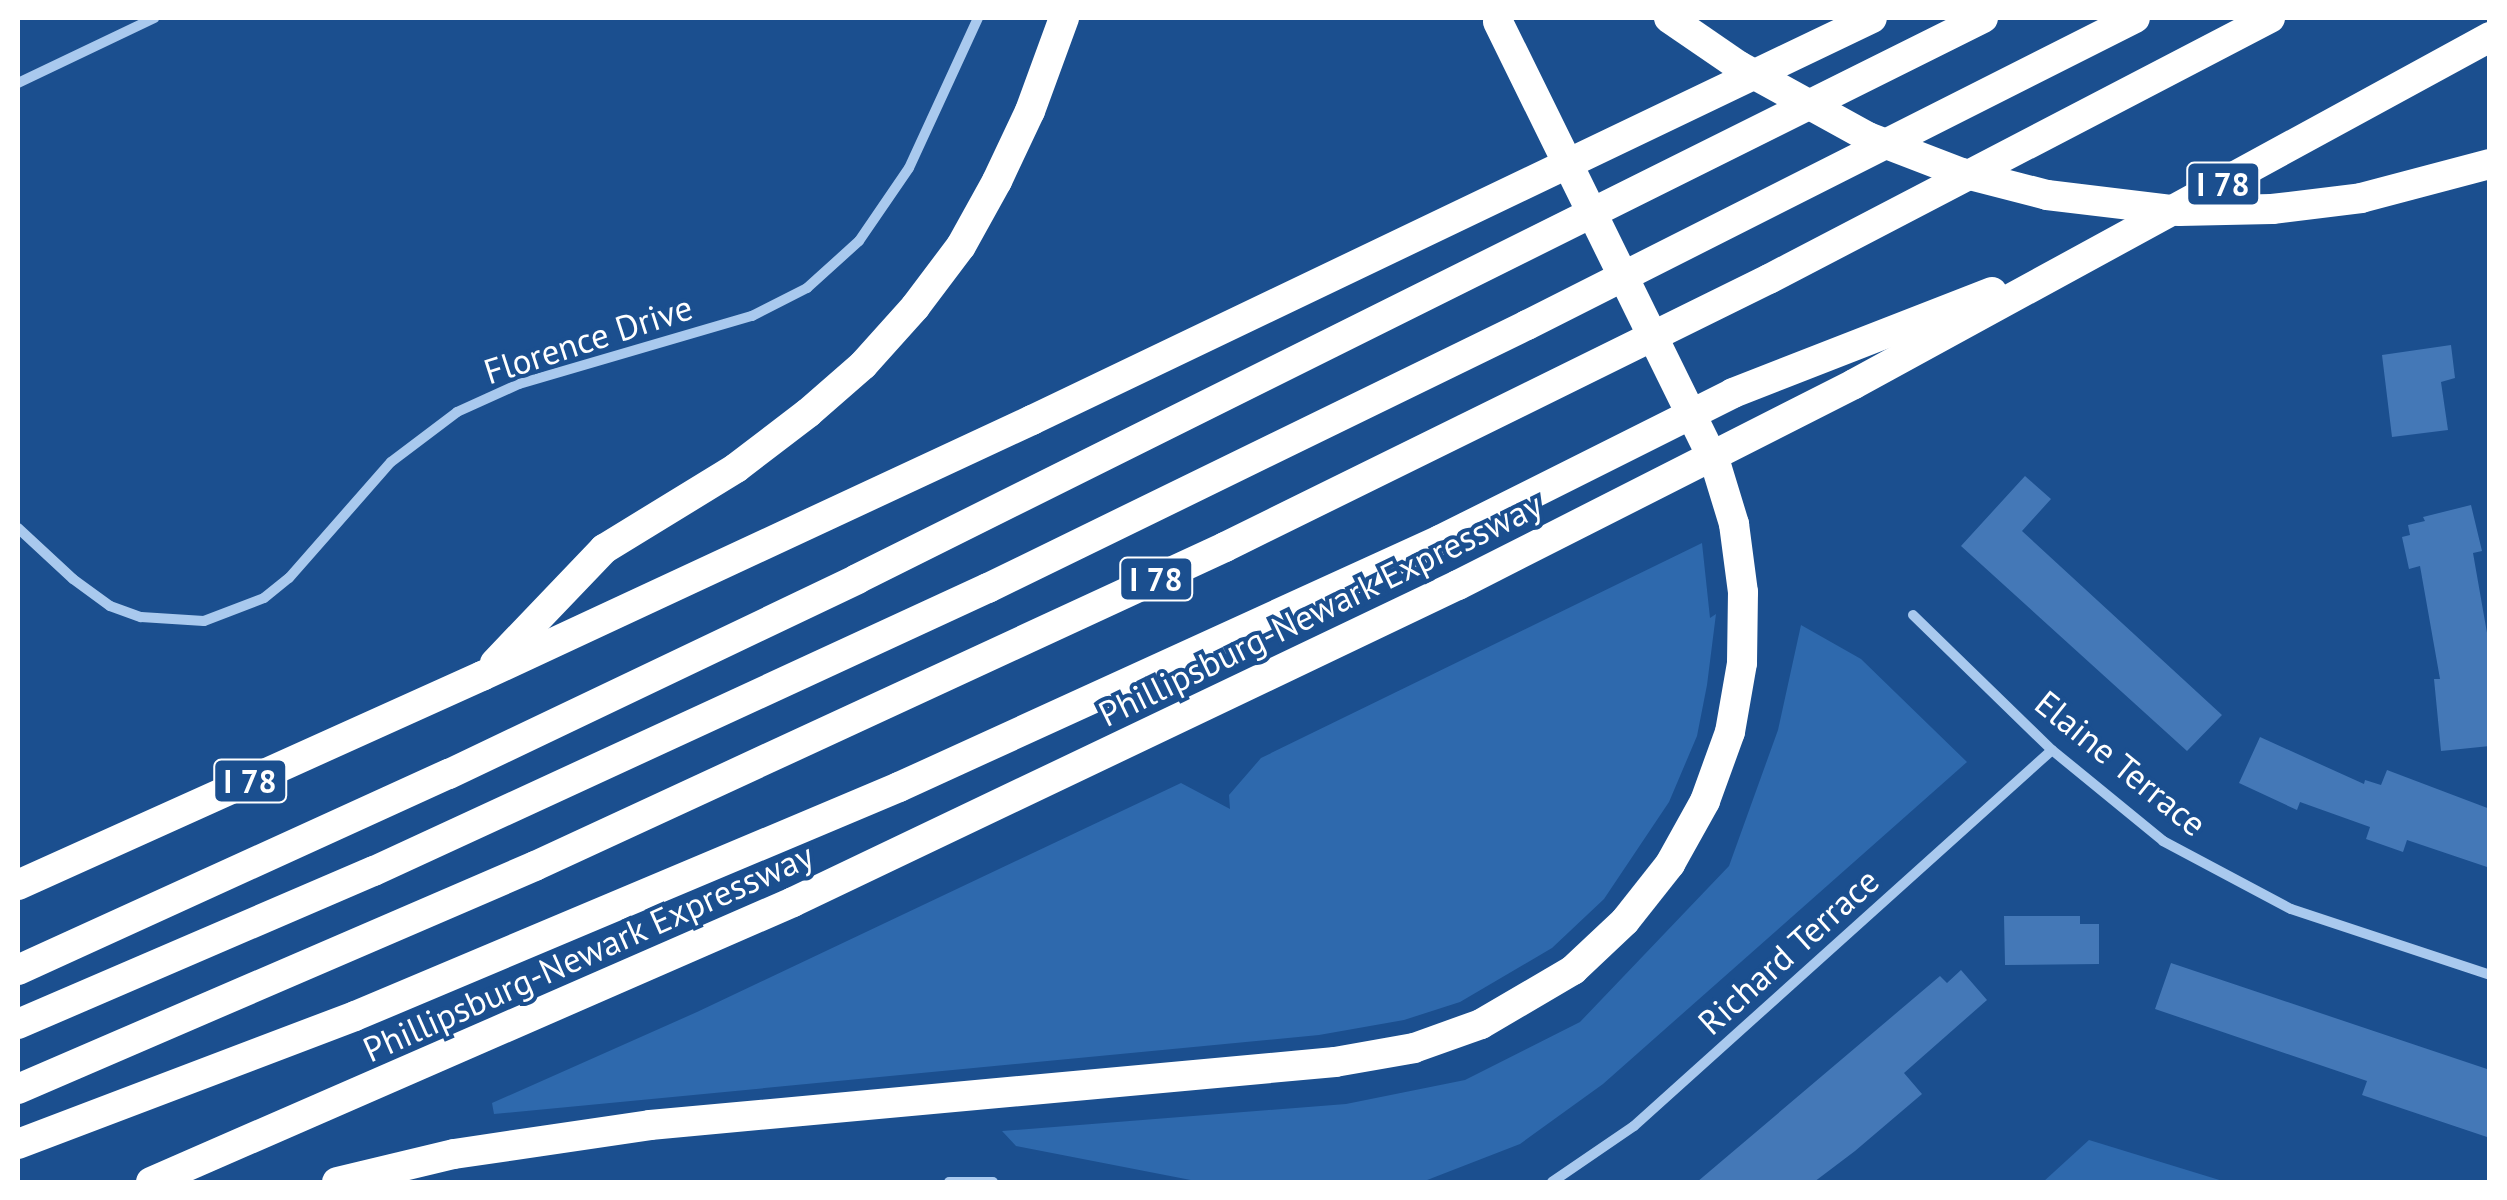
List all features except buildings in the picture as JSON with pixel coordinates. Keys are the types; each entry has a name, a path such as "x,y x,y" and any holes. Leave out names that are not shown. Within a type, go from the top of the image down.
{"highway":[{"path":"482,676 604,548 736,468 808,412 863,364 915,306 961,246 997,181 1030,110 1064,18"},
{"path":"1669,18 1779,90 1868,136 1962,173 2046,195 2179,211 2272,208 2362,198 2490,164"},
{"name":"I 78","path":"18,886 1032,420 1872,18"},
{"path":"18,970 449,774 857,580 1982,18"},
{"name":"I 78","path":"18,1024 374,871 988,588 1577,300 2135,18"},
{"name":"I 78","path":"18,1089 536,866 1225,547 1769,279 2270,18"},
{"path":"337,1182 454,1154 650,1126 1334,1062 1414,1048 1481,1024 1573,970 1625,921 1670,864 1705,801 1730,732 1742,663 1743,592 1734,524 1716,466 1496,19"},
{"name":"Phillipsburg-Newark Expressway","path":"151,1182 542,1014 1062,777 1704,462 2114,244 2490,36"},
{"path":"18,1144 355,1016 639,899 1168,667 1440,540 1733,393 2114,244"}],"street":[{"path":"18,83 154,18"},
{"name":"Florence Drive","path":"18,528 73,579 110,606 140,618 204,621 236,612 289,578 391,462 456,412 518,384 752,316 807,288 859,241 909,168 978,18"},
{"name":"Elaine Terrace","path":"1914,615 2052,750 2163,841 2291,909 2490,975"},
{"name":"Richard Terrace","path":"1552,1182 1634,1126 2052,750"},
{"path":"949,1182 993,1182"}],"shaded area":[{"path":"1702,543 1710,618 1716,614 1707,685 1697,736 1669,802 1604,899 1552,948 1460,1002 1404,1020 1319,1035 494,1114 492,1103 697,1012 1181,783 1230,809 1229,795 1261,758"},
{"path":"1801,625 1861,659 1967,762 1603,1084 1520,1144 1422,1182 1201,1182 1016,1146 1002,1131 1346,1104 1465,1080 1580,1022 1729,866 1778,730"},
{"path":"2089,1140 2226,1182 2043,1182"}]}
